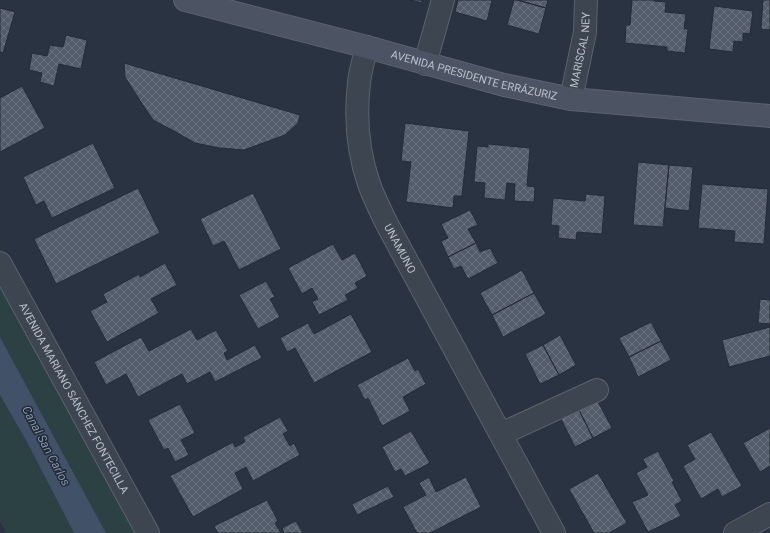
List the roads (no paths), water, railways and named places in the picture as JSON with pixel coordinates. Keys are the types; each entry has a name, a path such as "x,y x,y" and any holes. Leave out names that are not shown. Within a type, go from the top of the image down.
{"main road":[{"name":"AVENIDA PRESIDENTE ERRÁZURIZ","path":"185,0 367,47 504,85 571,99 770,116"}],"street":[{"path":"425,64 443,0"},
{"name":"MARISCAL NEY","path":"571,99 585,32 586,0"},
{"name":"UNAMUNO","path":"367,47 359,82 357,109 358,135 369,184 388,226 554,533"},
{"name":"AVENIDA MARIANO SÁNCHEZ FONTECILLA","path":"0,263 148,533"},
{"path":"501,434 597,390"},
{"path":"735,533 770,514"}],"water":[{"name":"Canal San Carlos","path":"0,337 106,533 74,533 28,444 0,395"}]}
